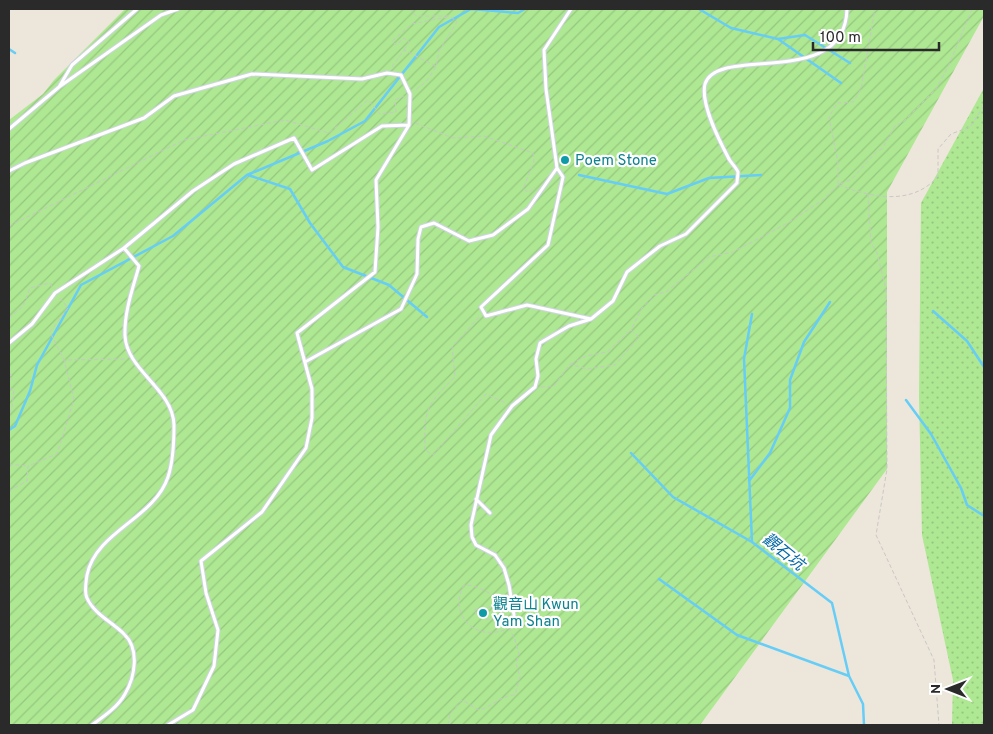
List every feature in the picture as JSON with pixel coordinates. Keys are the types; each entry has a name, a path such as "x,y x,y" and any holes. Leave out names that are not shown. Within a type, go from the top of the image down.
{"lane":[{"path":"59,87 72,66 137,9"},
{"path":"9,129 59,87 161,15 178,9"},
{"path":"571,9 544,50 546,89 557,168 563,177 548,245 484,302 481,307 486,316 493,316 527,306 591,320"},
{"path":"514,615 504,568 495,555 476,545 472,537 476,499 491,435 512,406 535,387 538,376 536,359 540,343 569,326 591,320 613,301 627,272 660,246 686,234 737,183 738,172 730,162 712,122 704,93 706,83 712,74 725,69 807,58 824,51 840,40 847,22 847,9"},
{"path":"9,171 25,163 144,118 174,96 252,74 362,79 387,73 401,75 410,94 409,123 376,180 378,228 375,272 297,333 312,389 312,418 306,448 262,512 201,561 206,593 218,630 214,666 193,710 168,725"},
{"path":"9,343 32,324 55,293 124,248 193,191 234,164 294,138 312,170 382,126 409,123"},
{"path":"305,362 401,309 417,274 418,239 422,227 434,223 469,241 493,235 528,209 557,168"},
{"path":"92,725 107,714 125,695 133,673 135,651 126,636 94,609 85,596 88,574 100,548 156,497 168,478 173,447 174,422 164,397 133,358 125,338 127,310 139,266 124,248"},
{"path":"476,499 490,513"}],"path":[{"path":"9,226 184,140 285,120 329,133 368,100 379,113 396,112 395,100 410,94 426,82 436,67 440,50 458,22 450,16 416,16 413,9"},
{"path":"838,185 838,163 828,118 837,103 853,102 861,89 875,9"},
{"path":"535,387 554,386 570,364 586,356 607,352 631,330 642,308 654,296 666,292 710,257 733,252 788,224 823,200 838,185 852,179 882,149 895,126 904,122 936,89 948,67 972,9"},
{"path":"387,73 409,42 404,38 396,45 392,41 412,24 450,16"},
{"path":"404,50 436,67"},
{"path":"838,185 886,198 898,194 914,194 938,176 938,149 951,134 970,127 984,106"},
{"path":"409,123 453,138 484,136 533,153 534,161 523,189 529,192 535,187"},
{"path":"868,194 871,243 877,254 886,289 887,469 876,535 934,660 939,725"},
{"path":"9,318 23,306 30,288 50,283 55,293 68,308 50,332 64,360 74,399 57,454 28,466 9,464"},
{"path":"483,313 452,347 455,377 434,397 424,419 425,450 432,455 486,394 512,406"},
{"path":"570,364 587,369 615,365 639,337 631,330"},
{"path":"64,360 133,358"},
{"path":"9,374 11,374 12,379 9,379"},
{"path":"9,388 14,389 9,416"},
{"path":"9,491 27,481 28,466"},
{"path":"512,601 503,602 486,590 464,585 458,596 457,606 473,629 491,635 504,630 507,622 514,615"},
{"path":"505,627 496,618 486,620 479,617 474,610 489,607 506,614 507,622"},
{"path":"448,725 450,714 462,700 479,710 487,708 508,695 515,695 520,677 516,664 519,654 508,626 514,615"}],"green space":[{"path":"125,9 984,9 984,16 887,192 887,469 700,725 9,725 9,120 43,94 54,80"},
{"path":"984,88 984,725 952,725 953,680 922,535 919,396 921,203"}],"waterway":[{"path":"9,430 15,426 30,391 37,365 81,285 173,236 247,175 328,141 365,121 439,27 471,9 518,13 525,9"},
{"path":"699,9 731,28 778,39 841,83"},
{"path":"778,39 805,35 850,63"},
{"path":"9,49 15,53"},
{"path":"248,175 290,189 310,223 343,267 389,285 427,317"},
{"path":"579,175 667,194 709,178 761,175"},
{"path":"749,481 770,453 790,408 790,380 804,342 830,302"},
{"path":"933,311 967,341 984,367"},
{"name":"觀石坑","path":"752,314 744,359 752,542 832,603 849,676 863,704 864,725"},
{"path":"906,400 931,434 961,488 967,505 984,516"},
{"path":"631,453 673,497 752,542"},
{"path":"659,579 737,635 849,676"}],"place":[{"name":"Poem Stone","path":"565,160"},
{"name":"觀音山 Kwun Yam Shan","path":"483,613"}]}
